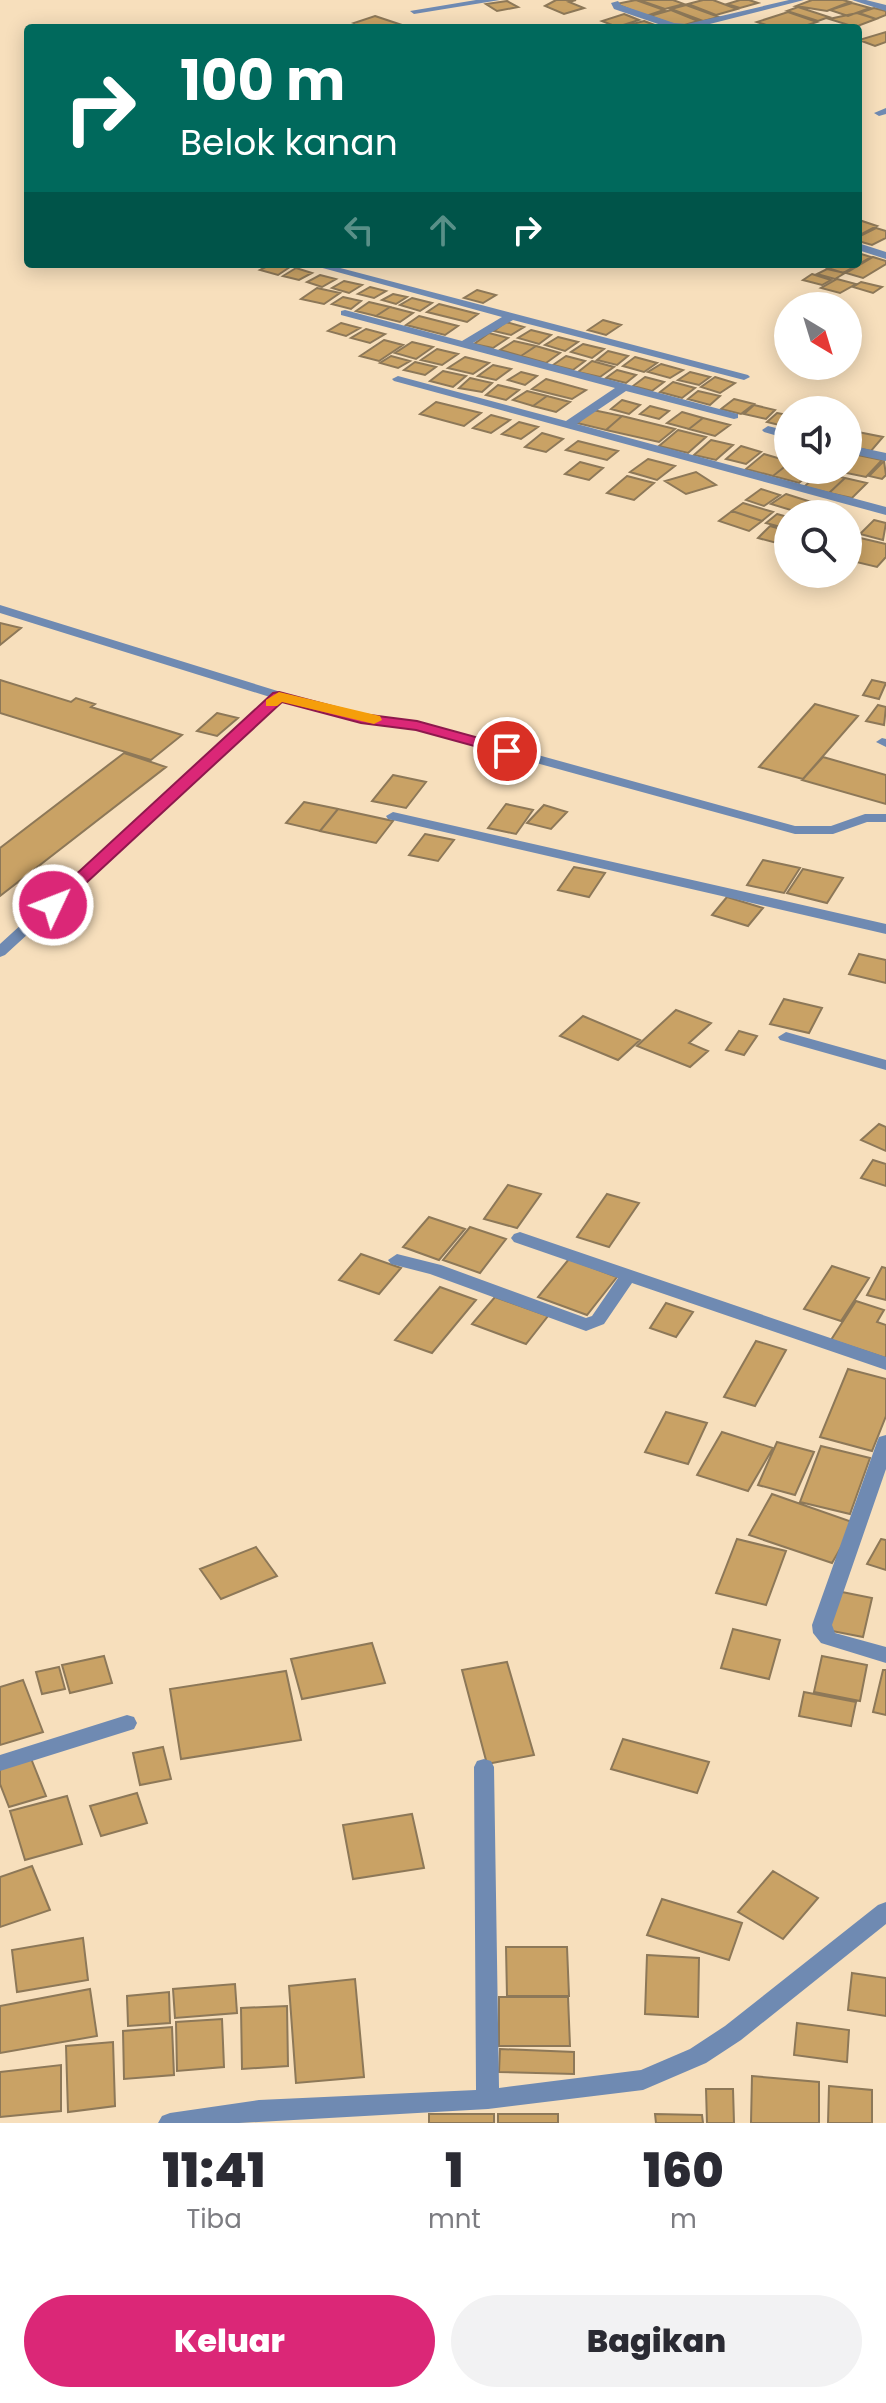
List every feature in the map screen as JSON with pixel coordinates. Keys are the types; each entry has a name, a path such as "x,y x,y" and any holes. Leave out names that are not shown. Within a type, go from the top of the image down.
{"street":[{"path":"414,11 496,0"},
{"path":"626,0 615,4 669,24"},
{"path":"697,24 800,0"},
{"path":"856,0 886,8"},
{"path":"862,247 886,256"},
{"path":"328,268 744,377"},
{"path":"345,313 734,416"},
{"path":"462,345 512,316"},
{"path":"398,379 886,511"},
{"path":"568,425 623,388"},
{"path":"768,430 774,432"},
{"path":"862,452 886,457"},
{"path":"0,609 279,696 361,718 417,726 795,830 833,830 865,818 886,818"},
{"path":"0,952 279,696"},
{"path":"393,816 886,929"},
{"path":"786,1037 886,1065"},
{"path":"520,1238 886,1364"},
{"path":"397,1260 435,1269 586,1325 598,1320 628,1276"},
{"path":"886,1442 822,1625 823,1633 828,1638 886,1655"},
{"path":"0,1763 127,1723"},
{"path":"484,1767 488,2099"},
{"path":"170,2123 259,2110 488,2099 643,2080 698,2056 733,2033 886,1911"}],"building":[{"path":"556,0 576,0 569,2 584,8 564,14 545,6"},
{"path":"636,0 664,10 646,16 616,4"},
{"path":"639,0 673,0 684,4 665,9"},
{"path":"713,0 737,9 716,15 688,4"},
{"path":"740,0 758,3 740,8 727,4"},
{"path":"812,0 850,2 827,11 796,6"},
{"path":"507,1 518,7 497,11 486,4"},
{"path":"852,3 870,8 848,16 830,10"},
{"path":"686,5 719,17 703,21 671,9"},
{"path":"798,7 829,17 818,21 787,11"},
{"path":"874,8 886,11 886,15 876,19 859,13"},
{"path":"671,10 698,21 670,24 650,16"},
{"path":"788,12 817,22 763,24 757,22"},
{"path":"857,13 876,19 862,24 829,19"},
{"path":"624,14 639,20 626,24 602,21"},
{"path":"375,16 399,24 357,24 354,23"},
{"path":"886,32 886,42 875,46 862,39"},
{"path":"862,221 877,226 862,234"},
{"path":"876,228 886,231 886,238 872,245 862,242 862,235"},
{"path":"873,257 886,261 886,264 863,278 846,273 862,268 862,264"},
{"path":"264,268 288,268 278,275 260,270"},
{"path":"296,268 312,273 299,280 283,276"},
{"path":"828,268 852,268 843,273"},
{"path":"827,269 845,273 835,279 817,274"},
{"path":"812,274 831,280 822,285 803,280"},
{"path":"320,275 336,279 322,287 307,282"},
{"path":"837,279 856,284 842,292 821,288"},
{"path":"344,281 362,285 349,293 332,288"},
{"path":"861,282 882,287 873,293 853,287"},
{"path":"370,287 386,291 374,298 358,294"},
{"path":"317,288 340,293 324,304 301,299"},
{"path":"477,290 496,295 483,303 464,298"},
{"path":"393,294 407,297 396,304 382,300"},
{"path":"343,297 361,301 351,309 332,304"},
{"path":"412,298 432,303 420,311 400,305"},
{"path":"369,302 390,307 376,316 356,311"},
{"path":"439,304 478,314 467,322 427,312"},
{"path":"390,307 413,313 400,322 376,316"},
{"path":"419,316 458,326 445,335 406,325"},
{"path":"603,320 621,325 606,335 588,330"},
{"path":"506,322 524,327 511,335 494,331"},
{"path":"341,323 360,328 346,336 328,331"},
{"path":"366,329 385,334 370,343 351,338"},
{"path":"531,330 551,335 539,344 518,338"},
{"path":"489,333 508,338 493,348 474,344"},
{"path":"558,337 578,342 565,351 545,345"},
{"path":"384,340 403,345 379,361 360,356"},
{"path":"514,341 536,346 521,356 500,350"},
{"path":"412,342 433,347 416,359 395,353"},
{"path":"583,344 604,349 592,358 571,352"},
{"path":"536,346 560,353 546,363 521,356"},
{"path":"437,349 458,354 442,365 421,360"},
{"path":"608,351 628,356 617,365 597,360"},
{"path":"391,356 410,361 398,368 380,363"},
{"path":"566,356 585,361 573,370 553,365"},
{"path":"465,357 489,363 473,374 448,368"},
{"path":"635,357 657,363 644,372 623,366"},
{"path":"592,361 614,367 600,377 578,372"},
{"path":"415,362 436,367 425,375 404,370"},
{"path":"661,364 683,370 670,378 648,372"},
{"path":"493,365 511,369 496,380 478,376"},
{"path":"617,370 636,375 626,383 606,378"},
{"path":"443,371 466,376 453,387 430,381"},
{"path":"521,372 537,376 525,385 508,380"},
{"path":"690,372 710,377 699,385 678,380"},
{"path":"645,377 664,382 652,391 633,386"},
{"path":"715,377 735,383 720,393 701,387"},
{"path":"470,378 492,383 482,392 459,388"},
{"path":"546,379 586,390 572,399 532,389"},
{"path":"673,382 695,388 682,398 660,392"},
{"path":"498,385 519,390 506,400 486,395"},
{"path":"527,391 547,396 533,406 513,400"},
{"path":"698,391 720,396 710,405 688,399"},
{"path":"547,396 570,402 556,412 533,406"},
{"path":"734,399 754,404 741,414 721,409"},
{"path":"622,400 640,405 629,414 611,409"},
{"path":"436,402 481,413 464,426 420,414"},
{"path":"754,405 774,410 766,419 744,414"},
{"path":"650,406 669,411 659,419 640,414"},
{"path":"593,410 622,416 606,430 577,423"},
{"path":"682,412 703,418 689,429 667,423"},
{"path":"491,415 510,420 491,433 473,428"},
{"path":"622,416 675,429 659,442 606,430"},
{"path":"703,418 730,425 715,436 689,429"},
{"path":"519,422 538,427 521,439 502,434"},
{"path":"678,430 706,437 688,453 659,446"},
{"path":"542,433 563,439 546,452 525,447"},
{"path":"862,433 883,437 871,451 862,449"},
{"path":"711,440 733,445 716,460 694,455"},
{"path":"578,441 618,451 607,460 566,450"},
{"path":"741,446 761,452 746,464 726,459"},
{"path":"764,454 774,457 773,476 746,469"},
{"path":"862,456 882,460 866,477 862,476"},
{"path":"648,459 675,466 657,480 630,472"},
{"path":"884,461 886,475 882,479 869,476"},
{"path":"580,462 603,468 589,480 565,474"},
{"path":"696,472 716,485 686,494 665,481"},
{"path":"627,476 654,483 634,500 607,493"},
{"path":"867,483 852,498 829,493 839,484"},
{"path":"807,484 839,484 829,493 804,487"},
{"path":"761,489 780,495 764,506 746,500"},
{"path":"786,494 805,500 777,500"},
{"path":"743,503 773,512 762,521 732,511"},
{"path":"732,511 762,521 749,531 719,521"},
{"path":"874,520 886,523 883,540 862,532"},
{"path":"770,526 774,527 774,542 758,538"},
{"path":"862,538 886,544 886,557 877,567 862,563"},
{"path":"0,623 21,628 0,645"},
{"path":"0,680 71,702 76,698 95,704 91,707 182,735 151,760 0,713"},
{"path":"872,680 886,683 879,699 863,695"},
{"path":"815,704 858,716 803,779 759,767"},
{"path":"878,705 886,707 884,725 866,721"},
{"path":"217,713 238,718 217,736 197,731"},
{"path":"124,753 166,767 0,896 0,848"},
{"path":"823,757 886,775 886,804 802,780"},
{"path":"393,775 426,782 406,808 372,801"},
{"path":"304,802 338,809 320,831 286,823"},
{"path":"506,804 533,810 516,834 488,828"},
{"path":"544,805 567,812 551,829 527,823"},
{"path":"338,809 393,821 376,843 320,831"},
{"path":"425,834 454,840 438,861 409,855"},
{"path":"763,860 800,868 784,893 747,885"},
{"path":"574,867 605,873 589,897 558,890"},
{"path":"803,869 843,878 827,903 787,893"},
{"path":"727,897 763,908 748,926 712,915"},
{"path":"859,954 886,960 886,983 849,974"},
{"path":"784,999 822,1008 809,1033 770,1024"},
{"path":"676,1010 711,1023 689,1043 708,1051 690,1067 637,1046"},
{"path":"583,1016 640,1040 618,1060 560,1036"},
{"path":"739,1031 757,1036 744,1055 726,1050"},
{"path":"879,1124 886,1127 886,1151 861,1140"},
{"path":"873,1160 886,1164 886,1186 861,1178"},
{"path":"508,1185 541,1194 517,1228 484,1219"},
{"path":"607,1194 639,1203 609,1247 577,1237"},
{"path":"429,1217 465,1229 439,1260 403,1247"},
{"path":"470,1227 506,1239 480,1273 443,1260"},
{"path":"361,1254 401,1268 379,1294 339,1280"},
{"path":"569,1259 617,1277 587,1315 538,1297"},
{"path":"832,1266 869,1278 841,1321 804,1309"},
{"path":"882,1267 886,1268 886,1300 867,1295"},
{"path":"440,1287 476,1300 432,1353 395,1340"},
{"path":"495,1297 548,1316 526,1344 472,1324"},
{"path":"856,1301 884,1310 877,1322 886,1325 886,1358 831,1340"},
{"path":"666,1303 693,1312 676,1337 650,1328"},
{"path":"756,1341 786,1350 755,1406 724,1397"},
{"path":"848,1369 886,1379 886,1416 872,1451 820,1437"},
{"path":"666,1412 707,1423 688,1464 645,1452"},
{"path":"722,1432 773,1448 748,1491 697,1475"},
{"path":"777,1442 814,1452 795,1495 758,1485"},
{"path":"821,1446 870,1458 850,1514 800,1502"},
{"path":"772,1494 855,1523 832,1563 749,1535"},
{"path":"737,1539 786,1551 766,1605 716,1593"},
{"path":"881,1539 886,1540 886,1570 867,1564"},
{"path":"256,1547 277,1576 221,1599 200,1569"},
{"path":"837,1591 872,1598 863,1637 827,1630"},
{"path":"733,1629 780,1640 769,1679 721,1668"},
{"path":"372,1643 385,1683 302,1699 291,1659"},
{"path":"104,1656 112,1683 70,1693 62,1665"},
{"path":"822,1656 867,1665 860,1701 814,1692"},
{"path":"507,1662 534,1755 487,1764 462,1670"},
{"path":"59,1667 65,1689 42,1694 36,1672"},
{"path":"883,1670 886,1670 886,1715 873,1712"},
{"path":"286,1671 301,1740 181,1759 170,1689"},
{"path":"23,1680 43,1732 0,1745 0,1687"},
{"path":"804,1692 856,1702 851,1726 799,1716"},
{"path":"623,1739 709,1762 697,1793 611,1769"},
{"path":"163,1747 171,1779 140,1785 133,1753"},
{"path":"30,1756 46,1796 9,1807 0,1784 0,1765"},
{"path":"137,1793 147,1823 101,1836 90,1806"},
{"path":"67,1796 82,1844 25,1860 10,1811"},
{"path":"412,1814 424,1868 353,1879 343,1825"},
{"path":"32,1866 50,1910 0,1927 0,1877"},
{"path":"773,1871 818,1898 783,1939 738,1912"},
{"path":"662,1899 742,1923 729,1960 647,1935"},
{"path":"83,1938 88,1980 17,1992 12,1950"},
{"path":"506,1947 567,1947 569,1996 507,1996"},
{"path":"647,1955 699,1958 698,2017 645,2014"},
{"path":"852,1973 886,1978 886,2016 848,2010"},
{"path":"355,1979 364,2077 296,2083 289,1986"},
{"path":"235,1984 237,2013 175,2018 173,1989"},
{"path":"90,1989 97,2036 0,2053 0,2006"},
{"path":"169,1992 170,2023 128,2026 127,1996"},
{"path":"499,1997 568,1997 570,2046 499,2046"},
{"path":"287,2006 288,2066 242,2069 241,2008"},
{"path":"222,2019 224,2067 177,2071 176,2022"},
{"path":"797,2023 849,2030 847,2062 794,2055"},
{"path":"172,2027 174,2075 124,2079 123,2031"},
{"path":"113,2042 115,2106 68,2112 66,2046"},
{"path":"500,2049 574,2052 574,2074 499,2072"},
{"path":"61,2065 61,2111 0,2117 0,2072"},
{"path":"752,2076 819,2082 819,2123 751,2123"},
{"path":"829,2086 872,2090 872,2123 828,2123"},
{"path":"706,2089 733,2089 734,2123 707,2123"},
{"path":"429,2114 494,2114 494,2123 429,2123"},
{"path":"498,2114 558,2114 558,2123 498,2123"},
{"path":"655,2114 702,2115 703,2123 656,2123"}],"slow traffic":[{"path":"271,703 279,696 374,720"}],"route":[{"path":"53,905 279,696 361,718 417,726 507,751"}]}
